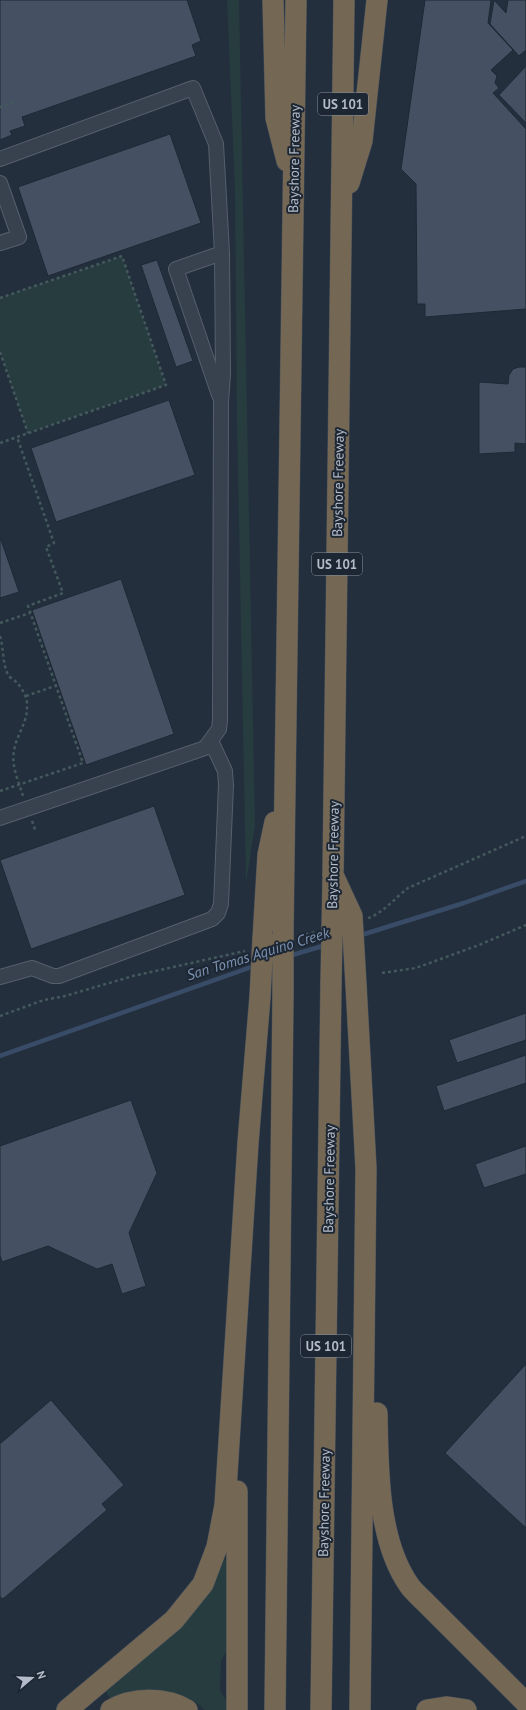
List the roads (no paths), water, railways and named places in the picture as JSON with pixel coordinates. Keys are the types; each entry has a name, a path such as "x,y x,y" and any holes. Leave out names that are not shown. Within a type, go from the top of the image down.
{"highway":[{"path":"273,0 276,118 293,187"},
{"name":"Bayshore Freeway","path":"275,1710 283,930 296,0"},
{"name":"Bayshore Freeway","path":"321,1710 344,0"},
{"path":"342,207 362,141 377,0"},
{"path":"68,1710 174,1620 203,1584 217,1547 225,1505 248,1143 260,997 268,855 285,771"},
{"path":"333,875 352,916 366,1168 360,1710"},
{"path":"366,1168 372,1205 378,1458 381,1498 391,1545 400,1568 409,1585 526,1703"},
{"path":"237,1710 238,1314"},
{"path":"111,1710 134,1702 156,1701 167,1702 188,1710"},
{"path":"427,1710 446,1707 466,1710"}],"lane":[{"path":"0,159 193,88 216,144 222,253 223,374 221,402 219,729 205,748 0,818"},
{"path":"0,183 19,237 0,243"},
{"path":"221,402 176,269 222,253"},
{"path":"0,977 32,968 53,976 59,976 212,919 218,913 221,904 226,785 225,771 211,741"}],"waterway":[{"name":"San Tomas Aquino Creek","path":"358,936 464,903 526,881"},
{"name":"San Tomas Aquino Creek","path":"289,956 326,945"},
{"name":"San Tomas Aquino Creek","path":"0,1056 257,965"}]}
